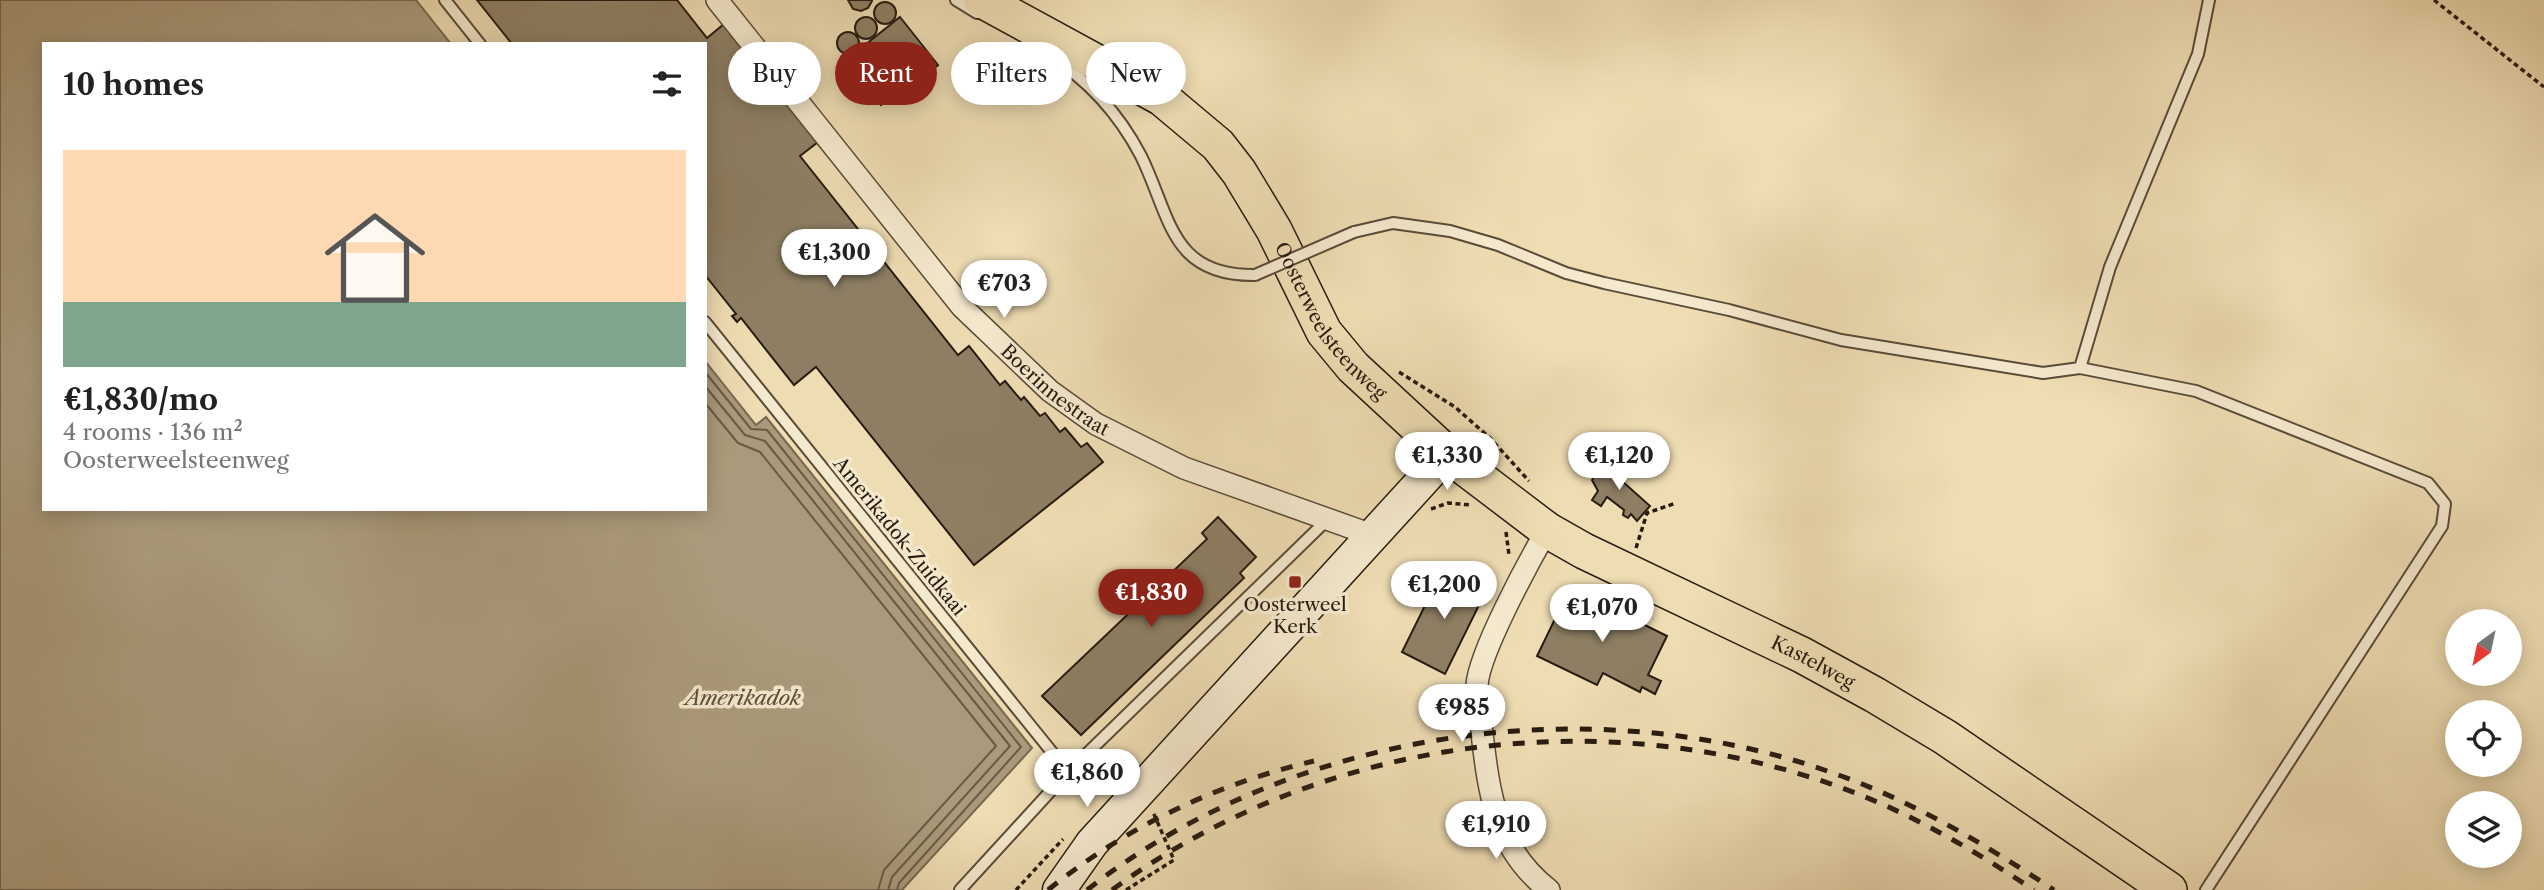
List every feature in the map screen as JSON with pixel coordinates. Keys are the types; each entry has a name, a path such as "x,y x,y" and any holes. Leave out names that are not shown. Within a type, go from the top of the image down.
{"main road":[{"name":"Oosterweelsteenweg","path":"986,10 1162,98 1218,145 1239,172 1274,230 1304,298 1324,332 1353,367 1447,454"},
{"name":"Kastelweg","path":"1447,454 1547,530 1584,551 1802,655 1945,737 2169,890"},
{"path":"1059,884 1092,843 1447,454"}],"street":[{"name":"Boerinnestraat","path":"717,0 962,307 1014,360 1050,391 1096,424 1184,468 1372,535"},
{"path":"1547,530 1485,656 1477,685 1489,798 1501,828 1519,858 1549,890"}],"lane":[{"path":"445,0 478,42"},
{"path":"956,0 986,10"},
{"path":"2080,368 2110,267 2198,54 2209,0"},
{"path":"1072,70 1109,105 1141,157 1167,224 1187,255 1216,271 1235,276 1255,275 1354,232 1393,223 1450,231 1498,245 1566,273 1604,284 1729,310 1841,340 2043,373 2080,368 2196,391 2428,483 2445,504 2442,526 2206,890"},
{"name":"Amerikadok-Zuidkaai","path":"707,324 1068,772"},
{"path":"960,890 1068,772 1329,518"}],"path":[{"path":"2434,0 2544,87"},
{"path":"1426,511 1448,503 1479,506"},
{"path":"1636,548 1647,513 1676,503"},
{"path":"1504,526 1510,547 1509,559"},
{"path":"1126,890 1174,860 1152,809 1158,802"}],"water":[{"name":"Amerikadok","path":"0,0 416,0 449,42 42,42 42,511 707,511 707,364 756,425 766,417 1032,748 902,890 0,890"}],"building":[{"path":"477,0 677,0 707,38 724,24 738,42 728,42 728,105 789,105 818,142 800,156 958,355 969,346 1000,385 1005,381 1021,400 1024,397 1040,416 1045,413 1060,432 1065,428 1081,447 1087,443 1103,462 974,565 816,367 794,385 741,318 737,322 732,316 736,314 707,278 707,42 510,42"},
{"path":"848,0 872,1 868,8 861,11 853,9"},
{"path":"885,2 893,5 896,13 893,21 885,24 877,21 874,13 877,5"},
{"path":"866,17 874,20 877,28 874,36 866,39 858,36 855,28 858,20"},
{"path":"900,17 920,42 869,42"},
{"path":"848,32 856,35 859,42 837,42 840,35"},
{"path":"1621,461 1632,469 1622,481 1650,506 1637,521 1631,514 1628,518 1623,515 1624,510 1607,497 1601,506 1592,500 1598,491 1592,480 1599,470 1613,476"},
{"path":"1218,517 1256,557 1240,573 1244,578 1081,735 1042,696 1207,539 1202,533"},
{"path":"1444,567 1487,589 1445,674 1402,652"},
{"path":"1570,588 1667,636 1648,675 1661,681 1655,694 1642,687 1640,692 1603,673 1597,685 1537,656"}],"railway":[{"path":"1087,890 1167,836 1255,792 1347,760 1444,739 1542,730 1640,732 1737,746 1830,772 1918,809 2054,890"},
{"path":"1112,890 1195,837 1284,796 1377,766 1473,748 1570,741 1668,747 1764,764 1858,794 1949,838 2034,890"},
{"path":"1048,890 1109,846 1174,810 1242,782 1314,761"}],"place":[{"name":"Oosterweel Kerk","path":"1295,582"}]}
